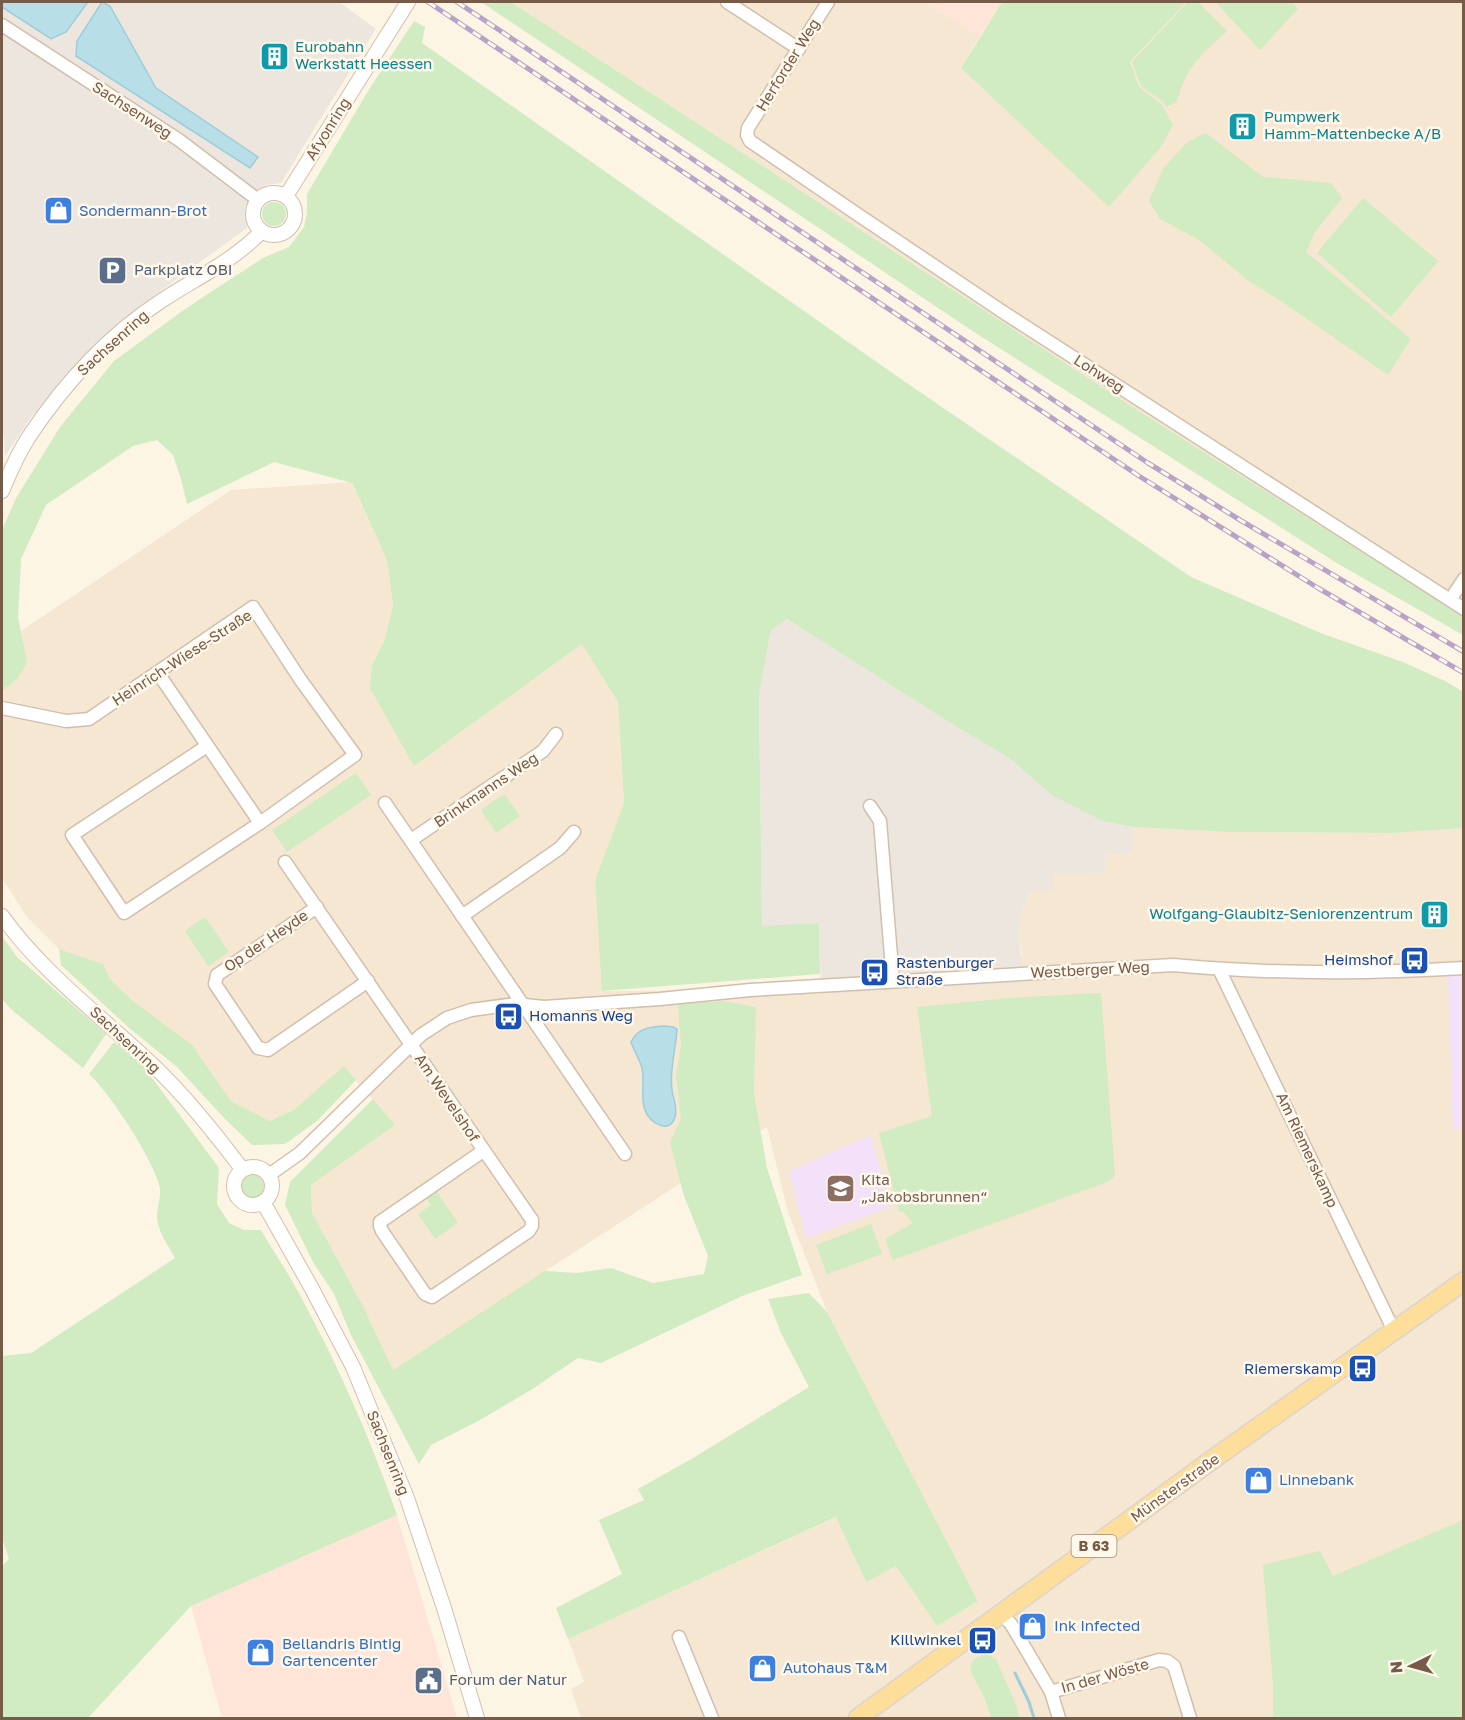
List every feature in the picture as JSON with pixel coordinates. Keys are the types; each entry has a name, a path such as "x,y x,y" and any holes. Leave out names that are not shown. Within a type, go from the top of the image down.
{"main road":[{"name":"Münsterstraße","path":"858,1719 1464,1281"}],"street":[{"name":"Afyonring","path":"286,196 408,2"},
{"path":"727,2 799,49"},
{"name":"Herforder Weg","path":"748,128 828,2"},
{"name":"Sachsenweg","path":"2,25 178,141 258,200"},
{"name":"Lohweg","path":"748,128 747,135 756,146 856,214 1015,320 1464,609"},
{"path":"271,193 286,196 294,204 296,215 292,226 278,235 267,234 254,222 255,204 262,196 271,193"},
{"name":"Sachsenring","path":"2,491 27,439 67,386 95,356 150,309 237,255 262,231"},
{"path":"1450,600 1464,579"},
{"name":"Heinrich-Wiese-Straße","path":"2,708 66,721 89,719 253,607 354,755 260,823"},
{"path":"158,673 260,823 124,913 72,835 207,746"},
{"name":"Brinkmanns Weg","path":"411,840 543,751 556,734"},
{"path":"385,802 625,1154"},
{"path":"870,806 880,821 893,981"},
{"path":"462,916 560,848 574,832"},
{"name":"Op der Heyde","path":"285,862 411,1045"},
{"name":"Op der Heyde","path":"317,907 217,975 215,984 258,1048 268,1050 368,981"},
{"name":"Sachsenring","path":"2,916 50,972 175,1087 242,1169"},
{"name":"Westberger Weg","path":"269,1175 300,1153 421,1035 453,1016 484,1007 515,1004 544,1007 893,981 1173,965 1219,969 1322,972 1464,968"},
{"name":"Am Riemerskamp","path":"1219,969 1394,1330"},
{"name":"Am Wevelshof","path":"411,1045 532,1220 529,1231 432,1297 425,1294 382,1231 380,1222 483,1151"},
{"path":"256,1166 269,1175 272,1190 263,1202 246,1204 236,1196 233,1185 237,1173 242,1169 256,1166"},
{"name":"Sachsenring","path":"263,1202 353,1367 407,1498 447,1616 477,1719"},
{"path":"1001,1614 1011,1624 1051,1692 1059,1719"},
{"path":"679,1637 712,1719"},
{"name":"In der Wöste","path":"1051,1692 1159,1660 1167,1661 1174,1666 1190,1719"}],"shaded area":[{"path":"2,2 339,2 376,29 281,183 266,185 245,207 247,228 141,305 32,416 5,456 2,435"},
{"path":"511,2 924,2 980,36 961,68 1109,206 1161,147 1173,125 1162,104 1139,87 1130,62 1186,2 1215,2 1260,49 1298,9 1292,2 1463,2 1463,616 1128,404"},
{"path":"924,2 1002,2 980,36"},
{"path":"351,482 387,560 393,605 385,639 372,665 414,766 582,644 618,702 624,803 595,880 603,991 750,990 821,994 1022,956 1019,931 1021,914 1030,892 1054,874 1105,855 1134,853 1133,827 1230,832 1394,833 1463,828 1463,1520 1273,1684 1273,1718 1020,1718 996,1659 970,1670 985,1699 991,1718 581,1718 571,1689 584,1682 568,1639 837,1517 865,1581 896,1566 937,1626 978,1601 827,1312 788,1212 767,1127 393,1370 363,1306 312,1213 311,1184 395,1125 345,1067 295,1109 270,1121 231,1101 192,1045 133,1001 111,980 103,964 59,949 27,917 2,878 2,691 18,678 23,642 21,631 231,490"},
{"path":"787,619 1009,758 1053,796 1102,821 1133,827 1134,853 1105,855 1105,873 1054,874 1054,891 1030,892 1021,914 1019,931 1023,983 821,994 819,923 762,927 759,694 771,630"},
{"path":"1448,976 1463,976 1463,1128 1453,1129"},
{"name":"Kita „Jakobsbrunnen“","path":"871,1135 891,1207 806,1238 789,1171"},
{"path":"397,1515 457,1718 222,1718 191,1606"}],"green space":[{"path":"481,2 511,2 1128,404 1463,616 1463,635 1335,562 974,332"},
{"path":"1002,2 1186,2 1130,62 1139,87 1162,104 1173,125 1161,147 1109,207 961,68"},
{"path":"1188,2 1198,2 1227,31 1195,62 1180,90 1177,102 1166,107 1163,102 1141,86 1132,62"},
{"path":"1215,2 1292,2 1298,9 1260,50"},
{"path":"414,21 425,27 422,43 898,377 1191,577 1323,634 1403,662 1463,692 1463,828 1394,833 1230,832 1133,827 1102,821 1053,796 1009,758 787,619 771,630 759,694 762,926 819,923 820,974 602,991 595,880 624,803 618,702 582,644 414,766 370,688 372,665 385,639 393,605 387,560 352,483 274,462 187,504 173,455 157,440 133,446 46,505 21,559 18,617 27,662 18,678 2,691 2,530 16,498 60,427 114,361 185,309 263,258 289,247 304,227 307,194 368,91"},
{"path":"1206,133 1263,177 1331,183 1342,198 1315,232 1306,252 1411,339 1388,375 1250,282 1199,240 1160,219 1149,201 1163,169 1186,143"},
{"path":"1363,198 1438,261 1391,317 1317,253"},
{"path":"274,202 283,205 286,214 283,223 274,226 265,223 262,214 265,205"},
{"path":"356,773 371,795 287,852 272,830"},
{"path":"504,794 520,816 496,833 481,810"},
{"path":"205,917 229,952 208,966 185,931"},
{"path":"2,936 17,957 106,1034 83,1068 12,1010 2,999"},
{"path":"59,949 103,964 111,980 133,1001 192,1045 231,1101 270,1121 295,1109 344,1066 356,1080 317,1121 285,1144 252,1145 177,1067 128,1027 61,965"},
{"path":"1101,993 1115,1175 1110,1181 893,1260 885,1239 913,1223 903,1211 899,1212 879,1133 932,1116 917,1007 1009,998"},
{"path":"724,1001 756,1007 754,1094 767,1168 802,1275 742,1296 601,1363 578,1358 531,1390 431,1445 419,1464 351,1335 334,1294 313,1262 285,1205 290,1182 373,1099 395,1125 311,1185 312,1213 363,1306 393,1370 545,1271 577,1273 611,1268 653,1283 704,1274 708,1256 684,1196 670,1143 681,1119 676,1076 681,1045 678,1004"},
{"path":"114,1042 144,1067 219,1168 217,1204 229,1223 244,1230 261,1230 286,1271 341,1377 397,1515 191,1606 88,1718 2,1718 2,1566 9,1559 2,1538 2,1356 31,1353 175,1258 159,1227 157,1216 160,1188 150,1162 108,1096 89,1074"},
{"path":"252,1174 261,1177 264,1186 261,1195 252,1198 243,1195 240,1186 243,1177"},
{"path":"436,1191 458,1223 435,1239 418,1214 431,1205 426,1198"},
{"path":"871,1224 882,1254 827,1274 816,1245"},
{"path":"809,1293 827,1312 978,1601 937,1626 896,1566 866,1582 836,1517 568,1639 556,1608 622,1574 599,1520 644,1500 638,1489 809,1387 781,1333 768,1299"},
{"path":"1463,1520 1464,1706 1462,1718 1273,1718 1273,1684 1263,1565 1320,1551 1333,1576"},
{"path":"985,1654 996,1659 1020,1718 991,1718 985,1699 970,1670 973,1660"}],"water":[{"path":"2,2 88,2 66,32 51,39 2,7"},
{"path":"102,2 110,6 156,88 258,157 250,168 76,56 77,41"},
{"path":"664,1026 677,1029 671,1075 676,1114 669,1125 664,1126 655,1123 645,1110 642,1068 631,1042 644,1029"}],"waterway":[{"path":"1015,1673 1034,1718"}],"railway":[{"path":"428,2 1139,476 1318,588 1464,673"},
{"path":"457,2 1148,463 1464,652"}],"place":[{"name":"Eurobahn Werkstatt Heessen","path":"274,56"},
{"name":"Pumpwerk Hamm-Mattenbecke A/B","path":"1243,126"},
{"name":"Sondermann-Brot","path":"58,211"},
{"name":"Parkplatz OBI","path":"113,270"},
{"name":"Wolfgang-Glaubitz-Seniorenzentrum","path":"1434,914"},
{"name":"Heimshof","path":"1414,960"},
{"name":"Rastenburger Straße","path":"875,972"},
{"name":"Homanns Weg","path":"508,1016"},
{"name":"Kita „Jakobsbrunnen“","path":"840,1189"},
{"name":"Riemerskamp","path":"1363,1369"},
{"name":"Linnebank","path":"1258,1480"},
{"name":"Ink Infected","path":"1033,1626"},
{"name":"Killwinkel","path":"982,1640"},
{"name":"Bellandris Bintig Gartencenter","path":"261,1653"},
{"name":"Autohaus T&M","path":"762,1668"},
{"name":"Forum der Natur","path":"428,1680"}]}
